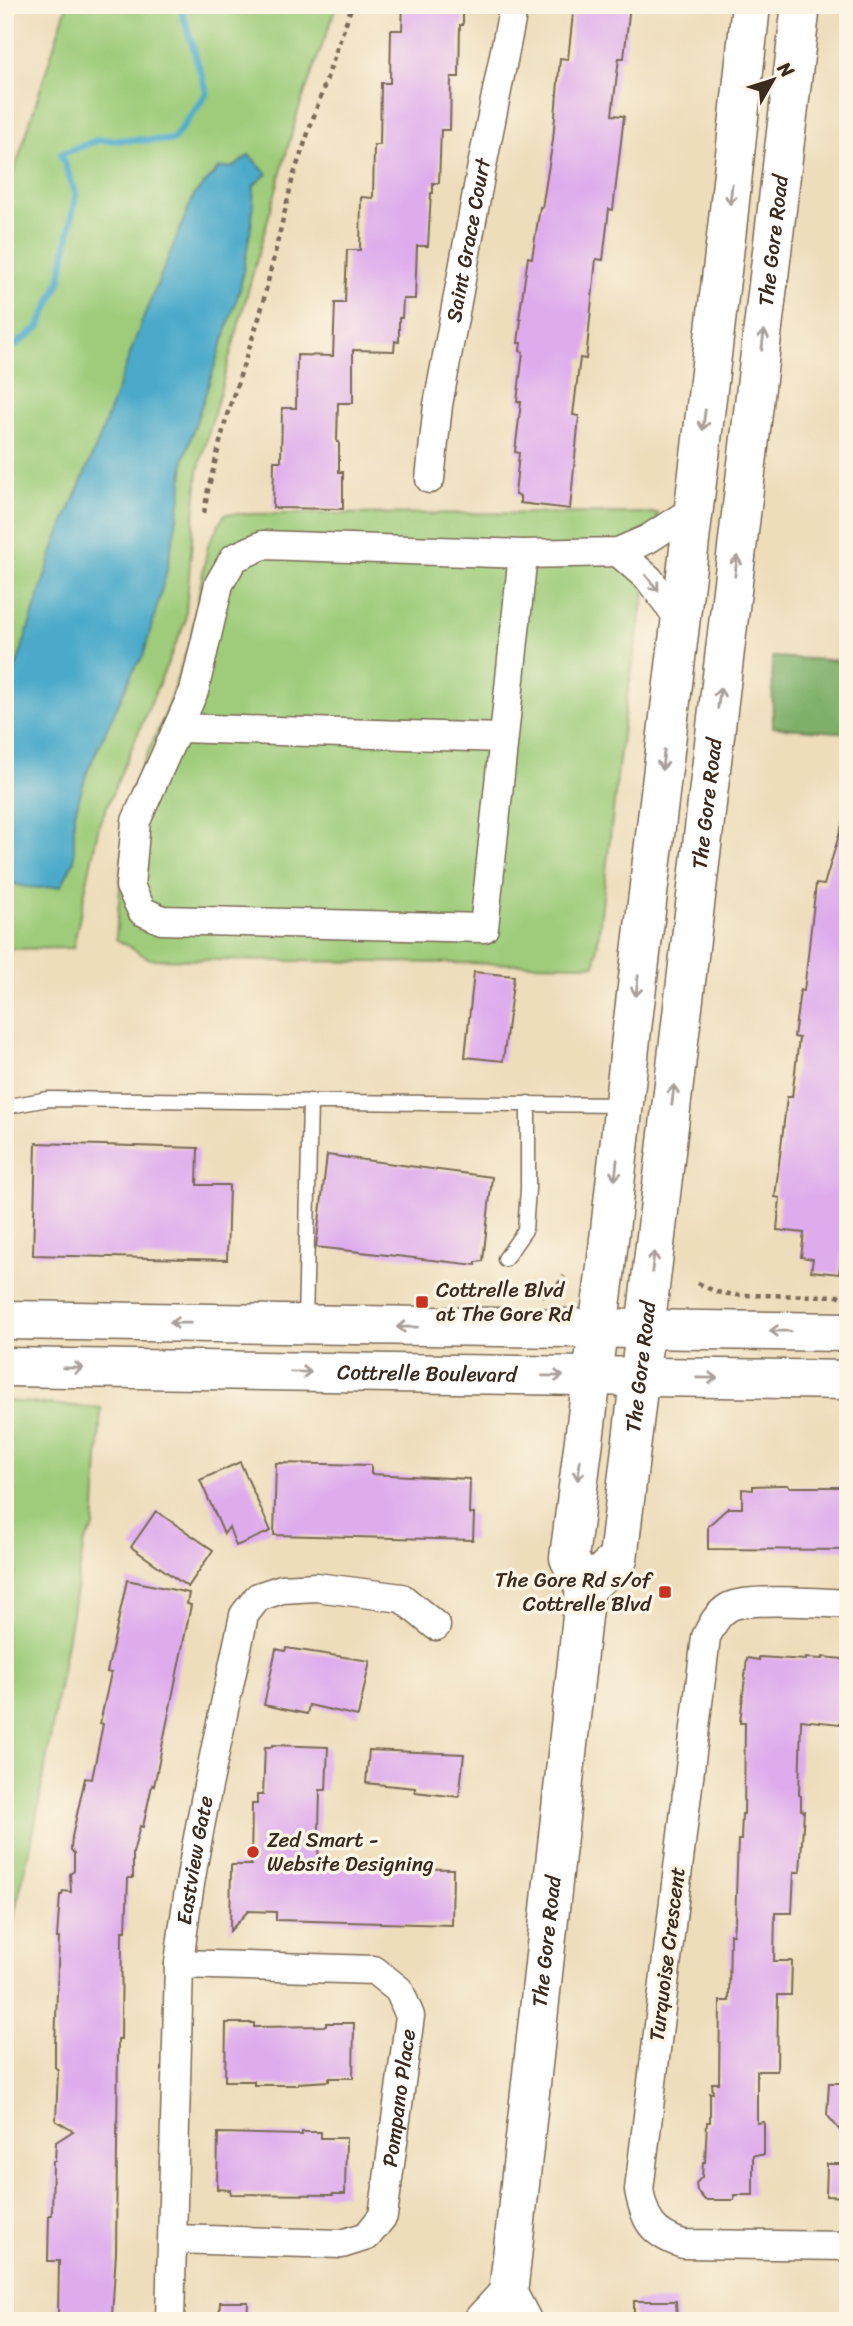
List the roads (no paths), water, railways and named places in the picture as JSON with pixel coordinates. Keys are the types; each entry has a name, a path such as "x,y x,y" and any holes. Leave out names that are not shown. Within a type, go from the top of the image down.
{"main road":[{"path":"585,1589 569,1558 598,1330 751,5"},
{"name":"The Gore Road","path":"504,2312 585,1589 618,1559 802,5"},
{"path":"738,126 788,133"},
{"path":"681,614 730,615"},
{"path":"5,1320 848,1332"},
{"name":"Cottrelle Boulevard","path":"5,1367 848,1380"}],"street":[{"name":"Saint Grace Court","path":"430,479 439,404 514,5"},
{"path":"523,554 484,928 162,920 142,911 130,886 136,821 194,691 219,584 234,558 263,545 523,554 618,552 648,539 693,510"},
{"path":"618,552 649,579 681,614"},
{"path":"178,728 503,738"},
{"name":"Eastview Gate","path":"170,2321 179,1964 200,1830 244,1615 258,1597 282,1589 316,1587 402,1598 436,1626"},
{"name":"Turquoise Crescent","path":"848,1604 748,1602 729,1607 715,1619 706,1637 639,2190 643,2212 654,2229 667,2239 683,2244 848,2246"},
{"name":"Pompano Place","path":"173,2239 342,2244 367,2236 383,2216 410,2016 399,1990 374,1970 179,1964"}],"lane":[{"path":"5,1110 15,1105 48,1099 623,1105"},
{"path":"305,1326 310,1101"},
{"path":"505,1259 525,1230 528,1103"}],"water":[{"path":"249,155 267,174 254,185 252,221 240,289 184,459 181,498 166,574 143,657 135,667 87,772 74,816 74,861 61,886 39,888 19,885 5,880 5,702 56,542 194,195 219,168 234,167"}],"waterway":[{"path":"5,353 39,327 60,281 76,194 61,154 98,140 173,140 207,93 180,5"}],"place":[{"name":"Cottrelle Blvd at The Gore Rd","path":"422,1302"},
{"name":"The Gore Rd s/of Cottrelle Blvd","path":"665,1592"},
{"name":"Zed Smart - Website Designing","path":"253,1852"}]}
